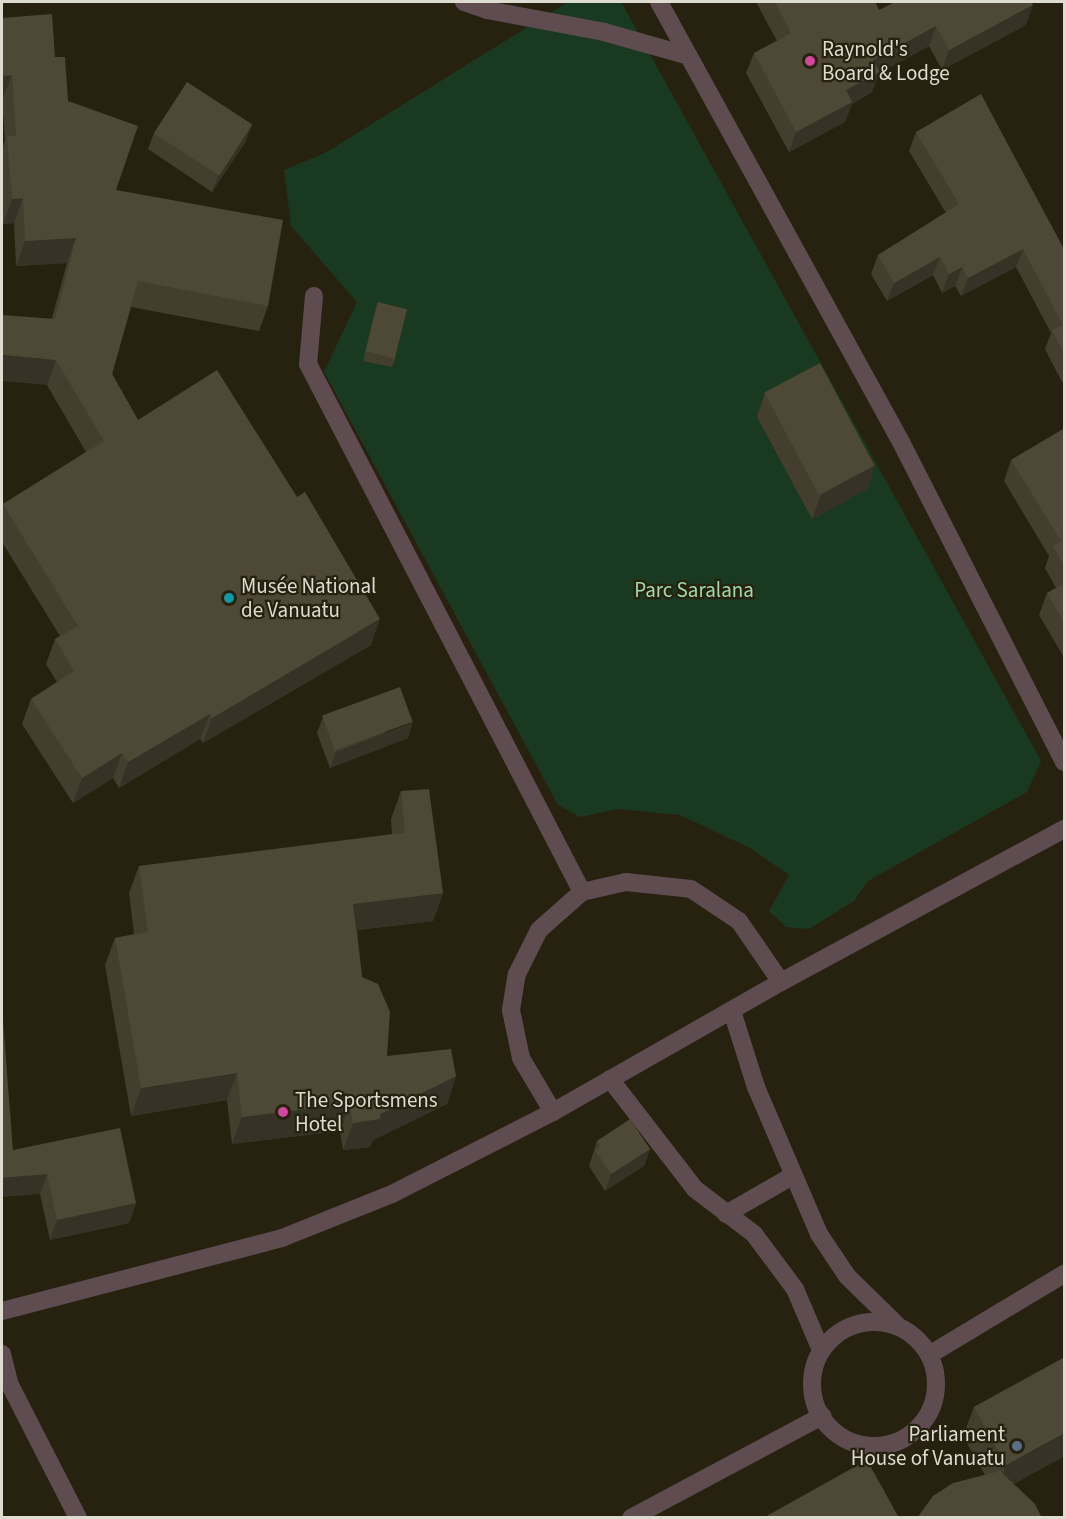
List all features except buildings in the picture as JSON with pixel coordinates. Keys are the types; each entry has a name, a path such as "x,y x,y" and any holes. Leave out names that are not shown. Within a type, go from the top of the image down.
{"street":[{"path":"464,2 487,10 604,32 689,56"},
{"path":"659,2 901,442 1065,762"},
{"path":"314,296 308,364 582,892"},
{"path":"2,1311 282,1238 392,1194 553,1112 781,982 1065,830"},
{"path":"553,1112 521,1058 511,1010 517,974 539,930 582,892 626,882 691,889 739,921 781,982"},
{"path":"732,1011 756,1088 792,1176 819,1234 847,1276 898,1326 916,1337 929,1355 935,1396 927,1416 916,1431 897,1442 870,1446 842,1437 822,1416 812,1385 821,1350 837,1333 866,1322 898,1326"},
{"path":"610,1079 695,1189 754,1234 795,1289 821,1350"},
{"path":"726,1214 792,1176"},
{"path":"929,1355 1065,1274"},
{"path":"2,1354 9,1383 78,1518"},
{"path":"631,1518 822,1416"}],"green space":[{"name":"Parc Saralana","path":"568,2 621,2 1041,761 1027,792 868,881 854,901 809,929 786,927 769,911 789,875 750,848 680,815 617,809 580,817 558,805 324,372 357,302 291,226 284,170 325,153"}],"place":[{"name":"Raynold's Board & Lodge","path":"810,61"},
{"name":"Musée National de Vanuatu","path":"229,598"},
{"name":"The Sportsmens Hotel","path":"283,1112"},
{"name":"Parliament House of Vanuatu","path":"1017,1446"}]}
